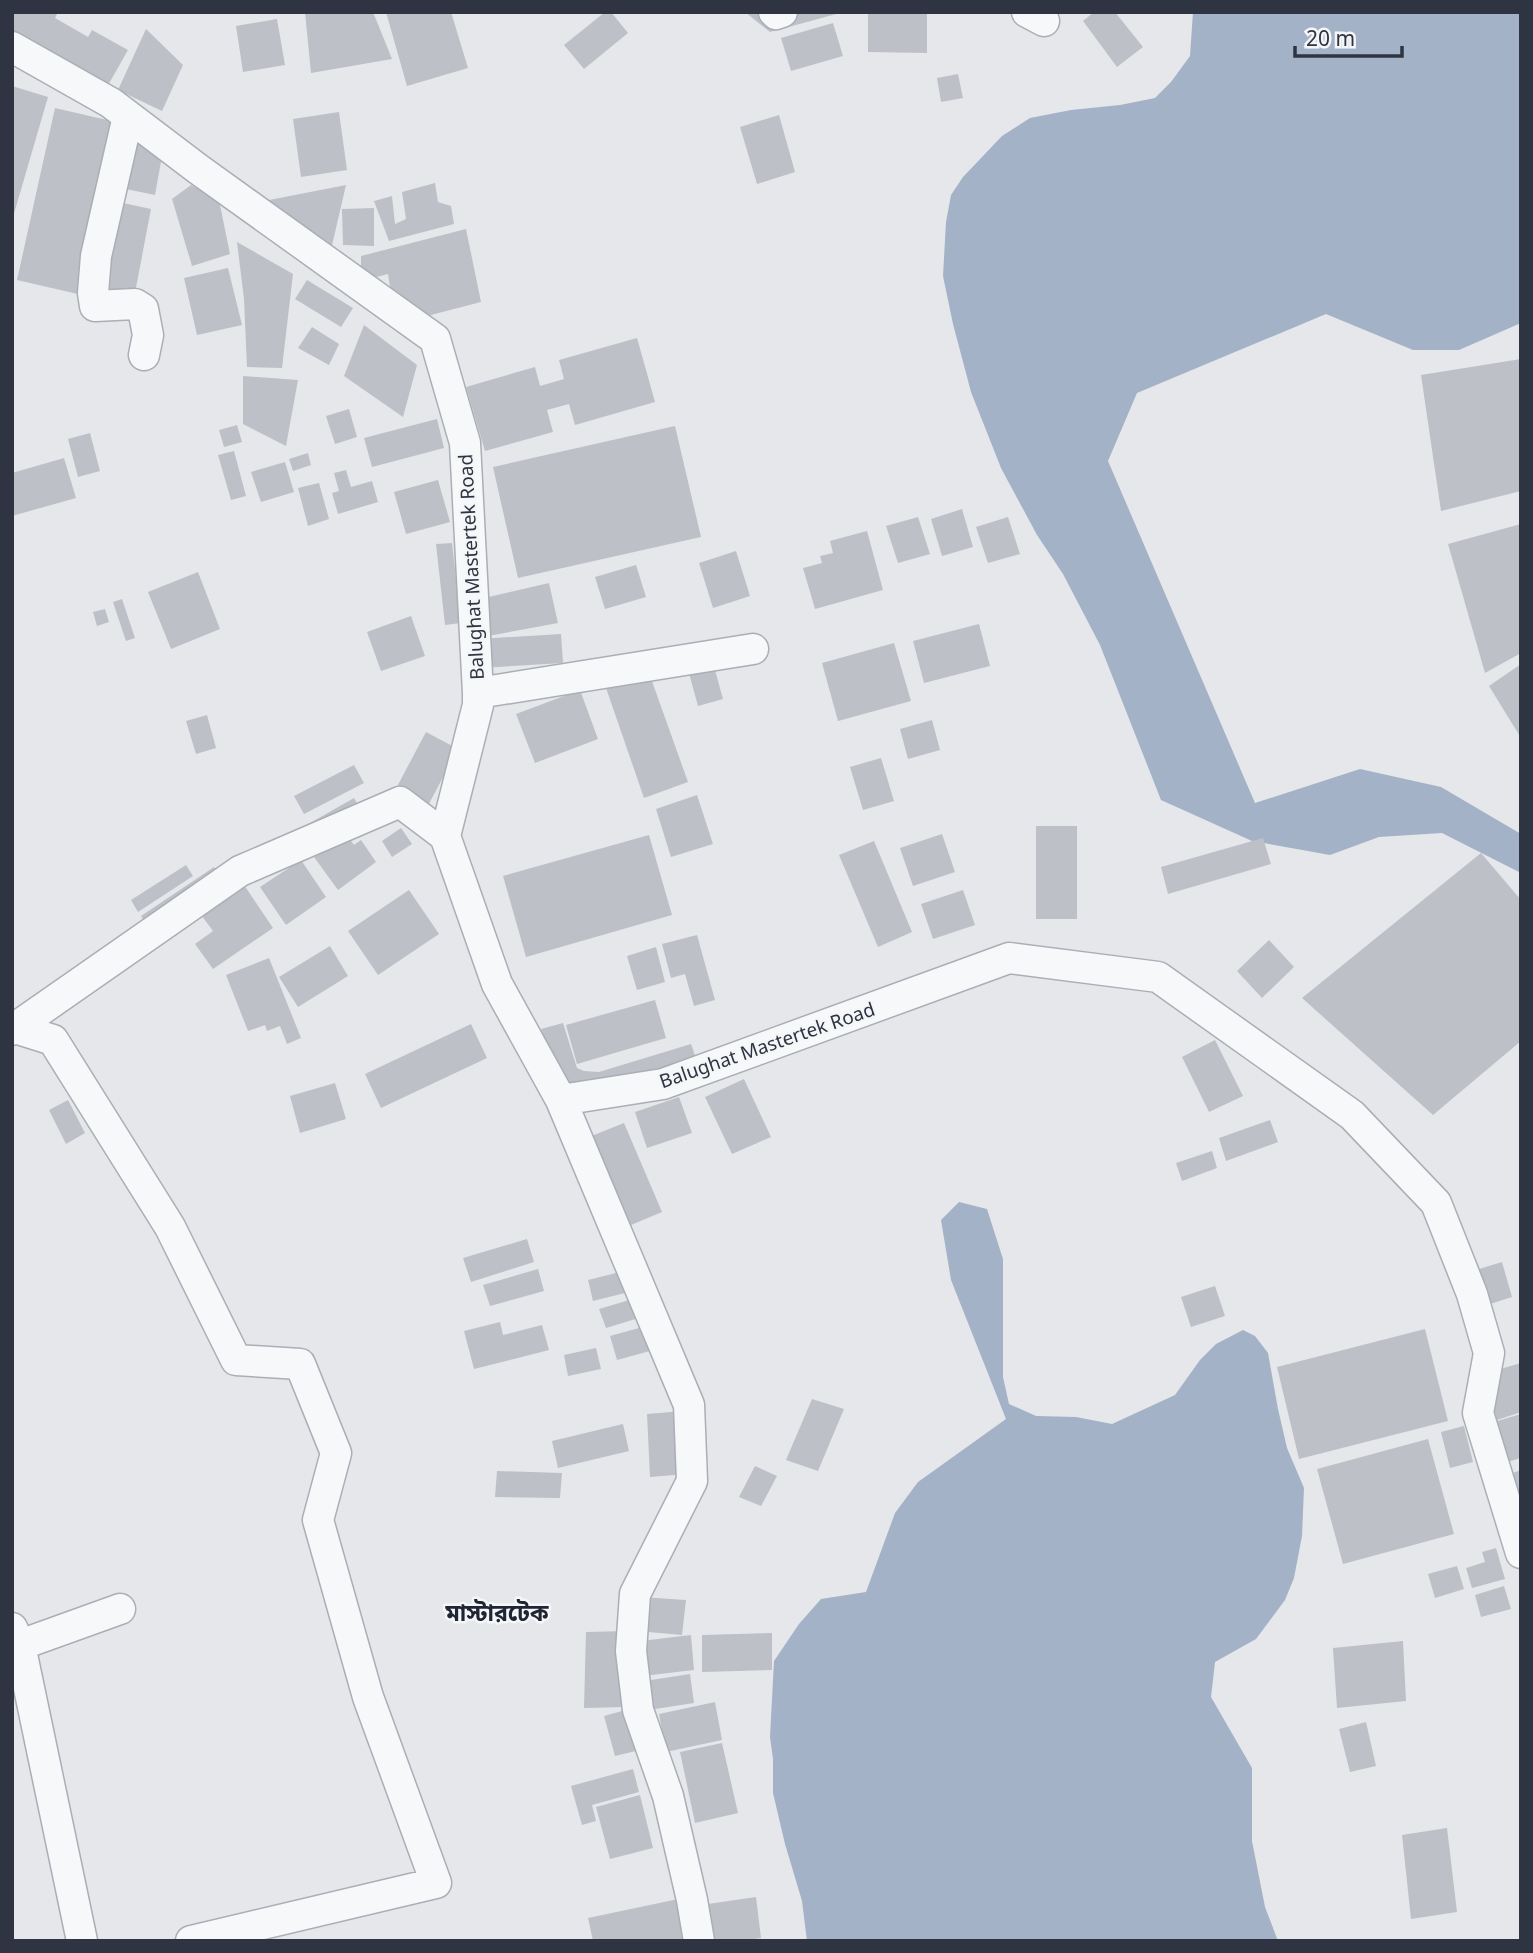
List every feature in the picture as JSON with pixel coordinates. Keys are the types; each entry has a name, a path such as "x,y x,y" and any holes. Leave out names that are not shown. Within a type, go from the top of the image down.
{"street":[{"path":"774,12 782,12"},
{"name":"Balughat Mastertek Road","path":"12,47 111,103 198,169 435,339 465,443 478,693 478,705 445,835"},
{"path":"128,116 96,256 93,293 95,306 135,304 143,309 149,335 144,355"},
{"path":"478,693 753,649"},
{"path":"14,1029 240,871 400,802 445,835 497,984 561,1100 689,1405 692,1481 635,1594 631,1651 638,1710 668,1796 699,1941"},
{"name":"Balughat Mastertek Road","path":"561,1100 663,1084 1009,958 1158,977 1352,1115 1436,1203 1472,1294 1489,1353 1478,1413 1521,1553"},
{"path":"14,1029 53,1040 170,1227 236,1360 300,1364 336,1453 318,1520 368,1697 436,1883 191,1941"},
{"path":"82,1941 16,1636 120,1609"}],"water":[{"path":"1193,12 1521,12 1521,323 1459,350 1413,350 1326,314 1137,393 1108,461 1255,803 1360,769 1441,787 1521,834 1521,876 1519,872 1442,833 1379,837 1330,855 1252,841 1161,800 1100,645 1063,574 1037,535 1001,468 971,392 943,276 946,222 951,195 963,177 1002,136 1030,118 1155,98 1190,56"},
{"path":"959,1202 987,1209 1003,1259 1003,1377 1009,1404 1036,1416 1076,1417 1112,1424 1175,1395 1200,1360 1216,1344 1243,1330 1255,1336 1268,1353 1287,1448 1304,1488 1302,1536 1294,1578 1285,1600 1256,1639 1215,1662 1211,1697 1252,1768 1252,1841 1265,1907 1278,1941 807,1941 802,1901 773,1793 770,1737 774,1661 799,1624 821,1599 866,1592 895,1513 918,1482 1006,1419 951,1280 941,1220"}],"building":[{"path":"12,12 58,12 55,18 88,37 92,30 128,50 107,87 12,34"},
{"path":"305,12 373,12 392,59 311,73"},
{"path":"386,12 451,12 468,68 407,86"},
{"path":"605,12 611,12 628,33 584,69 564,45"},
{"path":"745,12 840,12 840,13 770,32"},
{"path":"868,12 927,12 927,53 868,52"},
{"path":"1094,12 1115,12 1143,47 1117,67 1083,21"},
{"path":"277,19 285,65 243,72 236,26"},
{"path":"833,23 843,56 791,71 781,38"},
{"path":"146,29 183,65 162,111 118,90"},
{"path":"958,74 963,98 941,102 937,78"},
{"path":"12,86 48,97 13,217 12,217"},
{"path":"55,108 120,123 82,295 17,280"},
{"path":"339,112 347,170 301,177 293,119"},
{"path":"779,115 795,172 757,184 740,127"},
{"path":"126,137 164,145 155,195 116,187"},
{"path":"435,183 438,202 451,206 454,224 389,241 374,201 392,196 395,224 406,219 402,192"},
{"path":"191,185 219,200 230,254 192,266 172,199"},
{"path":"346,185 330,254 254,203"},
{"path":"114,201 151,209 134,298 97,291"},
{"path":"374,208 374,246 343,245 342,209"},
{"path":"466,229 481,302 396,324 388,274 361,281 361,256"},
{"path":"237,242 293,274 282,368 247,367 244,299"},
{"path":"228,268 242,325 197,335 184,278"},
{"path":"307,280 353,308 341,327 295,299"},
{"path":"364,325 417,365 403,417 344,376"},
{"path":"312,327 339,344 329,365 298,348"},
{"path":"637,338 655,402 575,425 569,404 547,410 553,432 485,451 466,387 535,367 540,386 564,379 559,360"},
{"path":"1521,359 1521,491 1441,511 1421,375"},
{"path":"243,376 298,380 286,446 243,424"},
{"path":"349,409 357,437 335,444 326,416"},
{"path":"437,419 444,448 372,467 364,438"},
{"path":"237,425 242,442 224,447 219,430"},
{"path":"675,426 701,537 518,578 493,467"},
{"path":"90,433 100,471 78,477 68,439"},
{"path":"234,451 246,496 231,500 218,455"},
{"path":"308,453 311,465 293,471 289,459"},
{"path":"64,458 76,498 12,516 12,473"},
{"path":"285,462 294,492 261,502 251,472"},
{"path":"346,470 351,487 372,481 378,502 338,514 332,493 339,491 334,473"},
{"path":"438,480 450,522 406,534 394,492"},
{"path":"319,483 329,519 308,526 298,488"},
{"path":"962,509 973,547 942,556 931,519"},
{"path":"918,517 930,554 898,563 886,526"},
{"path":"1008,517 1020,554 988,563 976,527"},
{"path":"1521,524 1521,653 1485,673 1448,544"},
{"path":"867,531 883,590 815,609 803,568 822,563 820,556 833,553 830,541"},
{"path":"452,543 461,623 445,625 436,544"},
{"path":"736,551 750,596 713,608 699,563"},
{"path":"636,565 646,597 605,609 595,577"},
{"path":"198,572 220,629 171,649 148,592"},
{"path":"549,583 558,623 488,636 480,599"},
{"path":"122,599 135,638 126,641 113,602"},
{"path":"105,609 109,622 97,626 93,612"},
{"path":"411,616 425,656 381,671 367,632"},
{"path":"979,624 990,666 924,683 913,641"},
{"path":"561,634 563,663 481,668 479,639"},
{"path":"894,643 911,701 838,721 822,663"},
{"path":"712,659 723,699 698,706 687,666"},
{"path":"1521,664 1521,738 1489,686"},
{"path":"648,670 688,782 644,798 605,685"},
{"path":"580,690 598,739 535,763 516,714"},
{"path":"207,715 216,748 196,754 186,721"},
{"path":"932,720 940,750 908,759 900,729"},
{"path":"426,732 458,749 423,815 391,798"},
{"path":"881,758 894,801 863,810 850,767"},
{"path":"354,765 364,783 304,814 294,796"},
{"path":"697,795 713,844 671,857 656,809"},
{"path":"354,798 362,812 296,831"},
{"path":"1036,826 1077,826 1077,919 1036,919"},
{"path":"401,828 412,844 392,857 382,841"},
{"path":"346,834 354,845 361,840 376,862 338,890 314,857"},
{"path":"942,834 955,872 913,886 900,848"},
{"path":"649,835 672,915 526,957 503,876"},
{"path":"1263,838 1271,864 1168,894 1161,867"},
{"path":"874,841 912,932 878,947 839,855"},
{"path":"1481,853 1521,900 1521,1041 1433,1115 1302,998"},
{"path":"301,860 326,897 286,925 260,887"},
{"path":"186,865 193,876 138,912 131,900"},
{"path":"214,867 224,883 151,931 141,916"},
{"path":"242,882 273,928 213,969 195,944 213,931 199,912"},
{"path":"409,890 439,934 378,975 348,931"},
{"path":"963,890 975,925 933,939 921,904"},
{"path":"697,935 715,1000 694,1006 685,974 671,978 662,944"},
{"path":"1269,940 1294,967 1262,998 1237,971"},
{"path":"330,946 348,976 298,1007 279,977"},
{"path":"656,947 665,982 637,990 627,956"},
{"path":"269,958 301,1038 287,1044 280,1026 267,1031 265,1025 248,1031 226,975"},
{"path":"655,1000 666,1038 577,1064 566,1025"},
{"path":"563,1023 577,1068 584,1071 599,1072 691,1044 698,1064 566,1087 555,1067 541,1029"},
{"path":"471,1024 487,1058 381,1108 365,1074"},
{"path":"1215,1040 1243,1096 1209,1112 1182,1057"},
{"path":"744,1079 771,1137 732,1154 705,1097"},
{"path":"335,1083 346,1119 300,1133 290,1096"},
{"path":"679,1097 692,1133 647,1148 635,1112"},
{"path":"68,1100 85,1133 66,1144 49,1110"},
{"path":"1270,1120 1278,1142 1226,1161 1219,1138"},
{"path":"624,1123 662,1212 612,1233 574,1143"},
{"path":"1212,1151 1217,1168 1182,1181 1176,1163"},
{"path":"527,1239 534,1262 471,1282 463,1258"},
{"path":"1502,1262 1512,1297 1487,1305 1476,1270"},
{"path":"538,1269 544,1291 490,1306 483,1285"},
{"path":"620,1272 625,1293 593,1301 588,1280"},
{"path":"1215,1286 1225,1316 1191,1327 1181,1297"},
{"path":"636,1298 642,1317 606,1328 599,1309"},
{"path":"500,1322 503,1335 542,1325 549,1350 474,1369 464,1331"},
{"path":"650,1325 657,1349 617,1360 610,1336"},
{"path":"1425,1329 1448,1421 1299,1459 1277,1367"},
{"path":"596,1348 601,1369 568,1376 564,1355"},
{"path":"1521,1363 1521,1412 1497,1420 1483,1374"},
{"path":"812,1399 844,1409 818,1471 786,1460"},
{"path":"683,1411 686,1474 650,1477 647,1414"},
{"path":"1521,1414 1521,1458 1497,1465 1484,1425"},
{"path":"623,1424 629,1451 558,1468 552,1441"},
{"path":"1464,1426 1473,1462 1450,1468 1441,1432"},
{"path":"1428,1439 1454,1534 1343,1564 1317,1469"},
{"path":"755,1466 777,1476 761,1506 739,1497"},
{"path":"1521,1470 1521,1510 1510,1474"},
{"path":"497,1471 562,1473 560,1498 495,1497"},
{"path":"1496,1548 1505,1579 1472,1588 1466,1568 1485,1562 1482,1552"},
{"path":"1457,1566 1464,1589 1435,1598 1428,1574"},
{"path":"1504,1586 1511,1609 1481,1617 1475,1595"},
{"path":"641,1597 686,1600 682,1635 637,1631"},
{"path":"627,1631 625,1707 584,1708 586,1632"},
{"path":"772,1633 772,1670 702,1672 702,1635"},
{"path":"691,1635 694,1670 643,1676 641,1641"},
{"path":"1403,1641 1406,1701 1337,1708 1333,1648"},
{"path":"690,1674 694,1703 642,1711 638,1682"},
{"path":"715,1702 722,1740 666,1752 659,1714"},
{"path":"633,1708 644,1749 615,1756 604,1716"},
{"path":"1366,1722 1376,1766 1350,1772 1339,1729"},
{"path":"722,1743 738,1813 695,1823 680,1752"},
{"path":"633,1769 639,1792 592,1805 596,1821 582,1825 571,1786"},
{"path":"640,1795 653,1848 610,1859 596,1807"},
{"path":"1447,1828 1457,1912 1411,1919 1402,1835"},
{"path":"756,1897 761,1938 706,1941 701,1905"},
{"path":"683,1898 691,1941 593,1941 588,1918"}],"district":[{"name":"মাস্টারটেক","path":"497,1613"}]}
